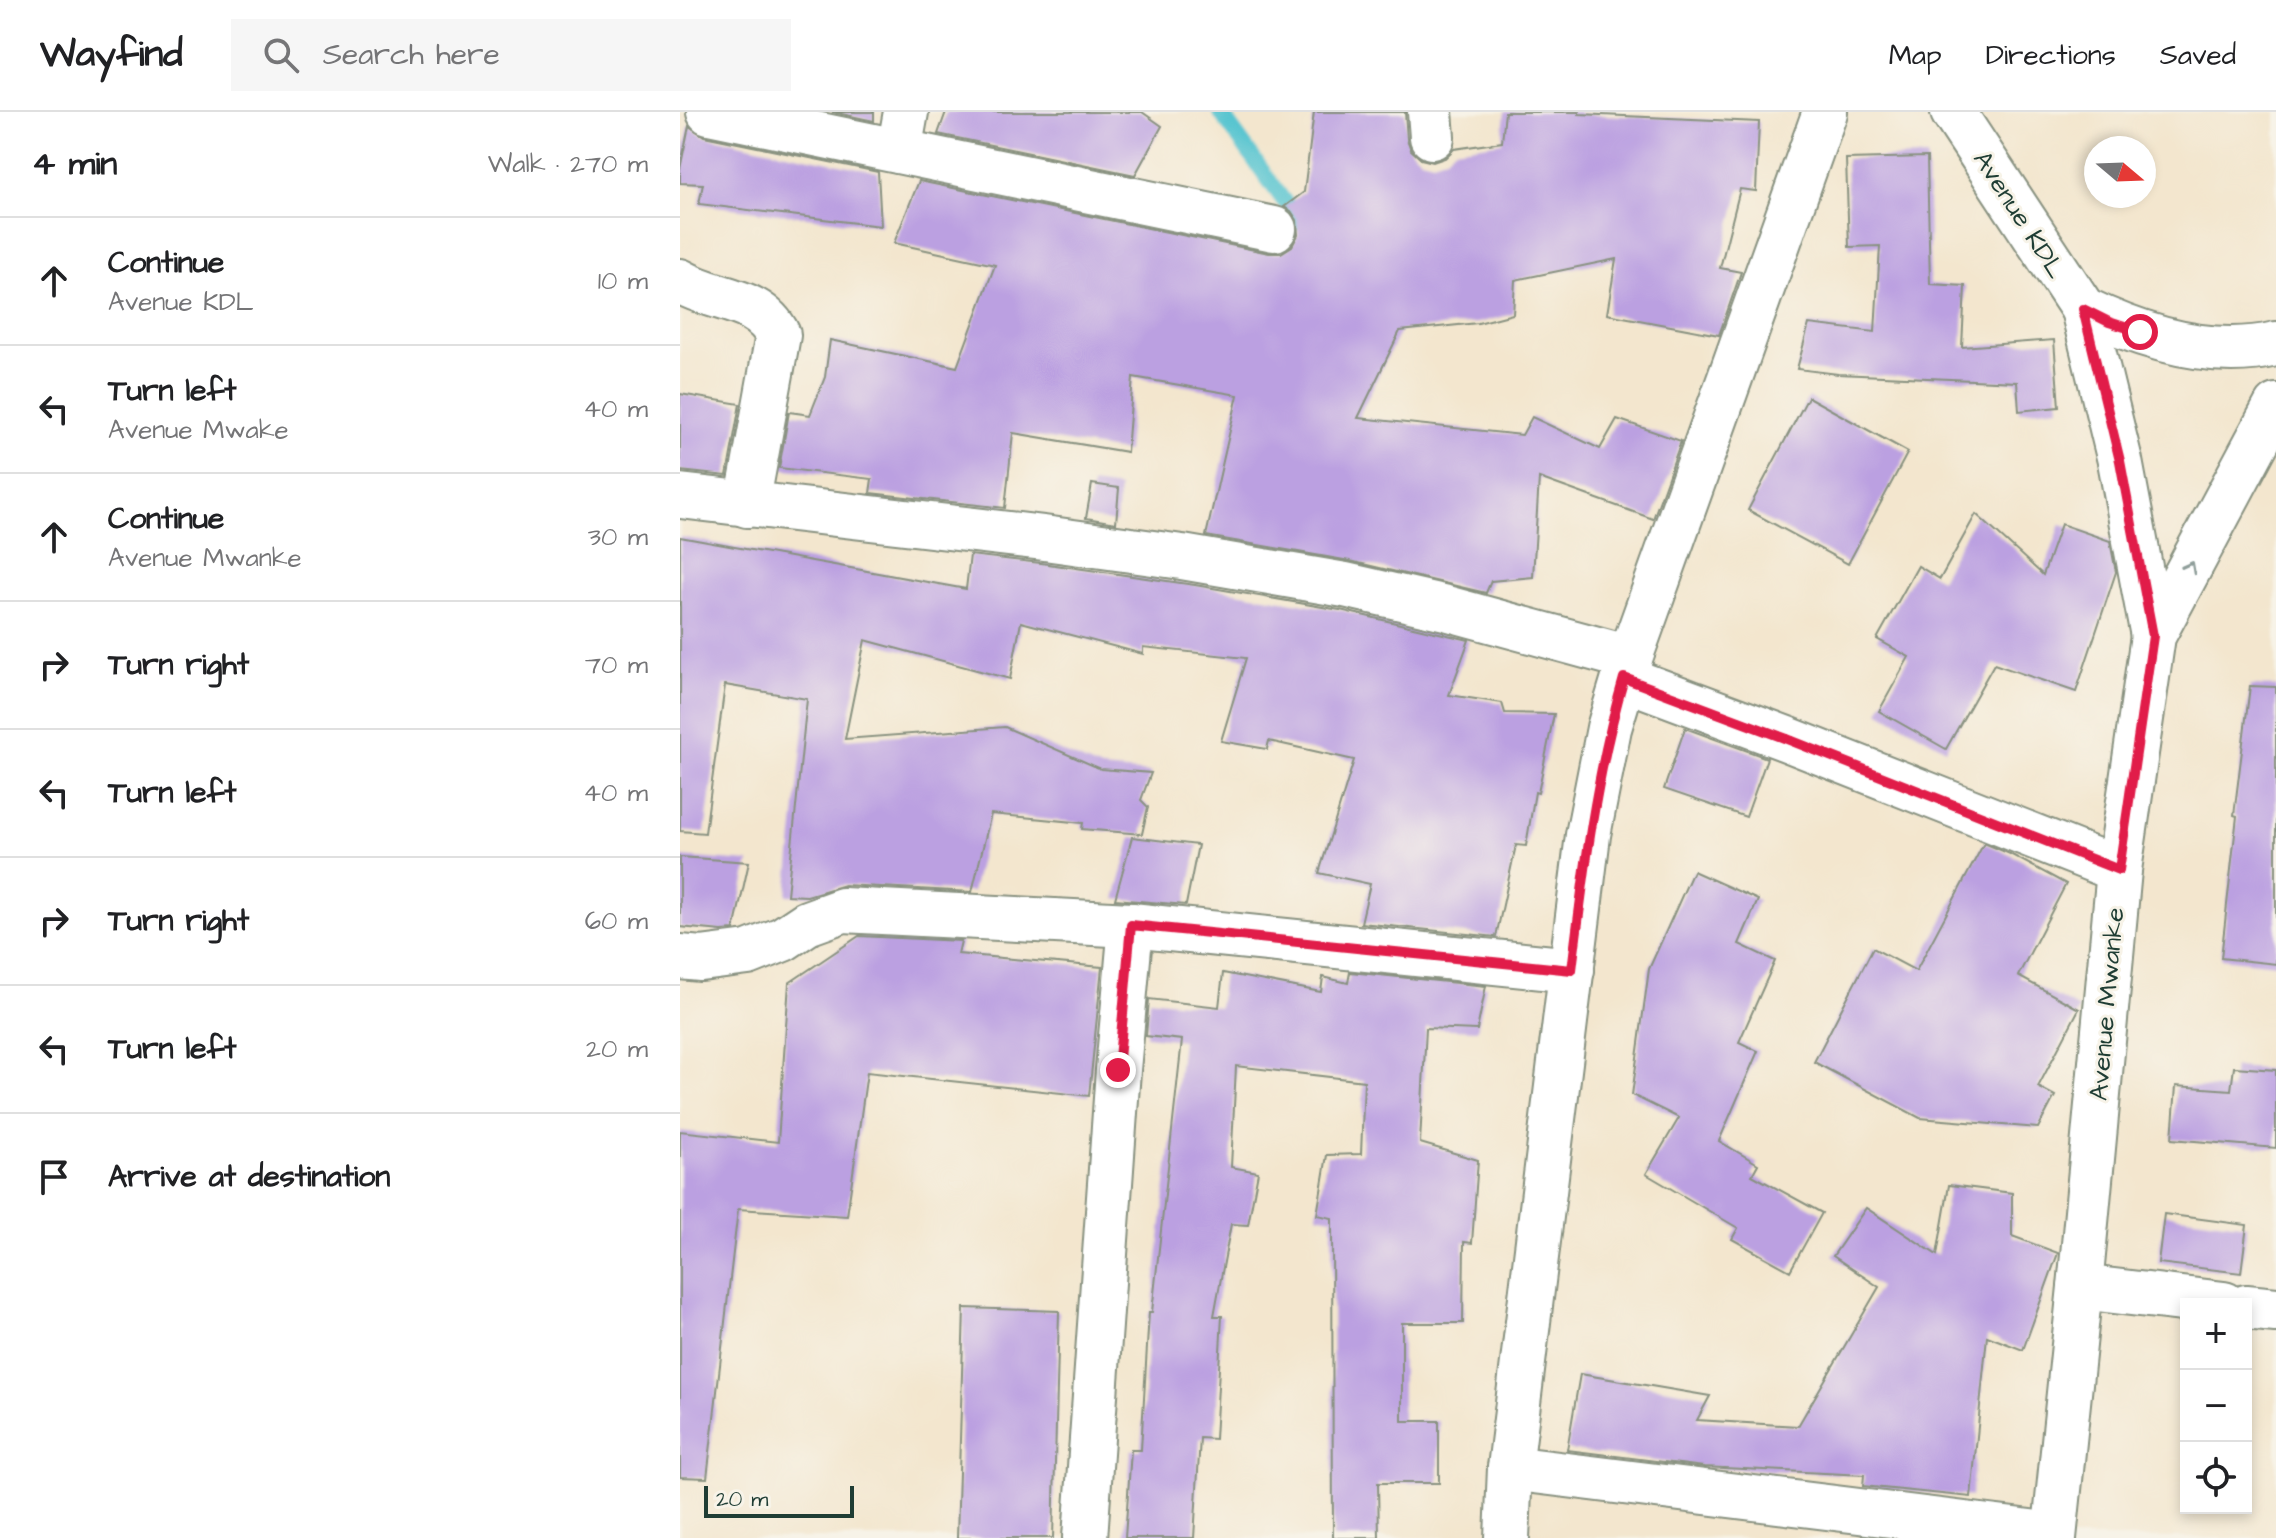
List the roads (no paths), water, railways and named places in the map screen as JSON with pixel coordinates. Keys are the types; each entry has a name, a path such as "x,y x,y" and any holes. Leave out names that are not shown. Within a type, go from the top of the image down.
{"street":[{"path":"709,112 902,132 1274,229"},
{"path":"1507,1538 1510,1468 1588,835 1609,728 1627,668 1825,112"},
{"name":"Avenue KDL","path":"1953,112 2083,309"},
{"path":"680,281 754,308 771,320 778,335 747,505"},
{"path":"2083,309 2140,332 2210,348 2259,348 2276,344"},
{"path":"2083,309 2120,461 2153,636"},
{"name":"Avenue Mwanke","path":"2054,1536 2119,870 2153,636 2276,406"},
{"path":"680,496 906,521 1182,557 1345,585 1446,608 1627,668 1787,739 2119,870"},
{"path":"680,957 701,959 748,953 783,939 807,923 843,910 1131,925 1572,970"},
{"path":"1085,1538 1131,925"},
{"path":"2080,1287 2180,1299"},
{"path":"2252,1308 2276,1310"},
{"path":"1510,1468 2054,1536"}],"waterway":[{"path":"1220,112 1299,222"}]}
